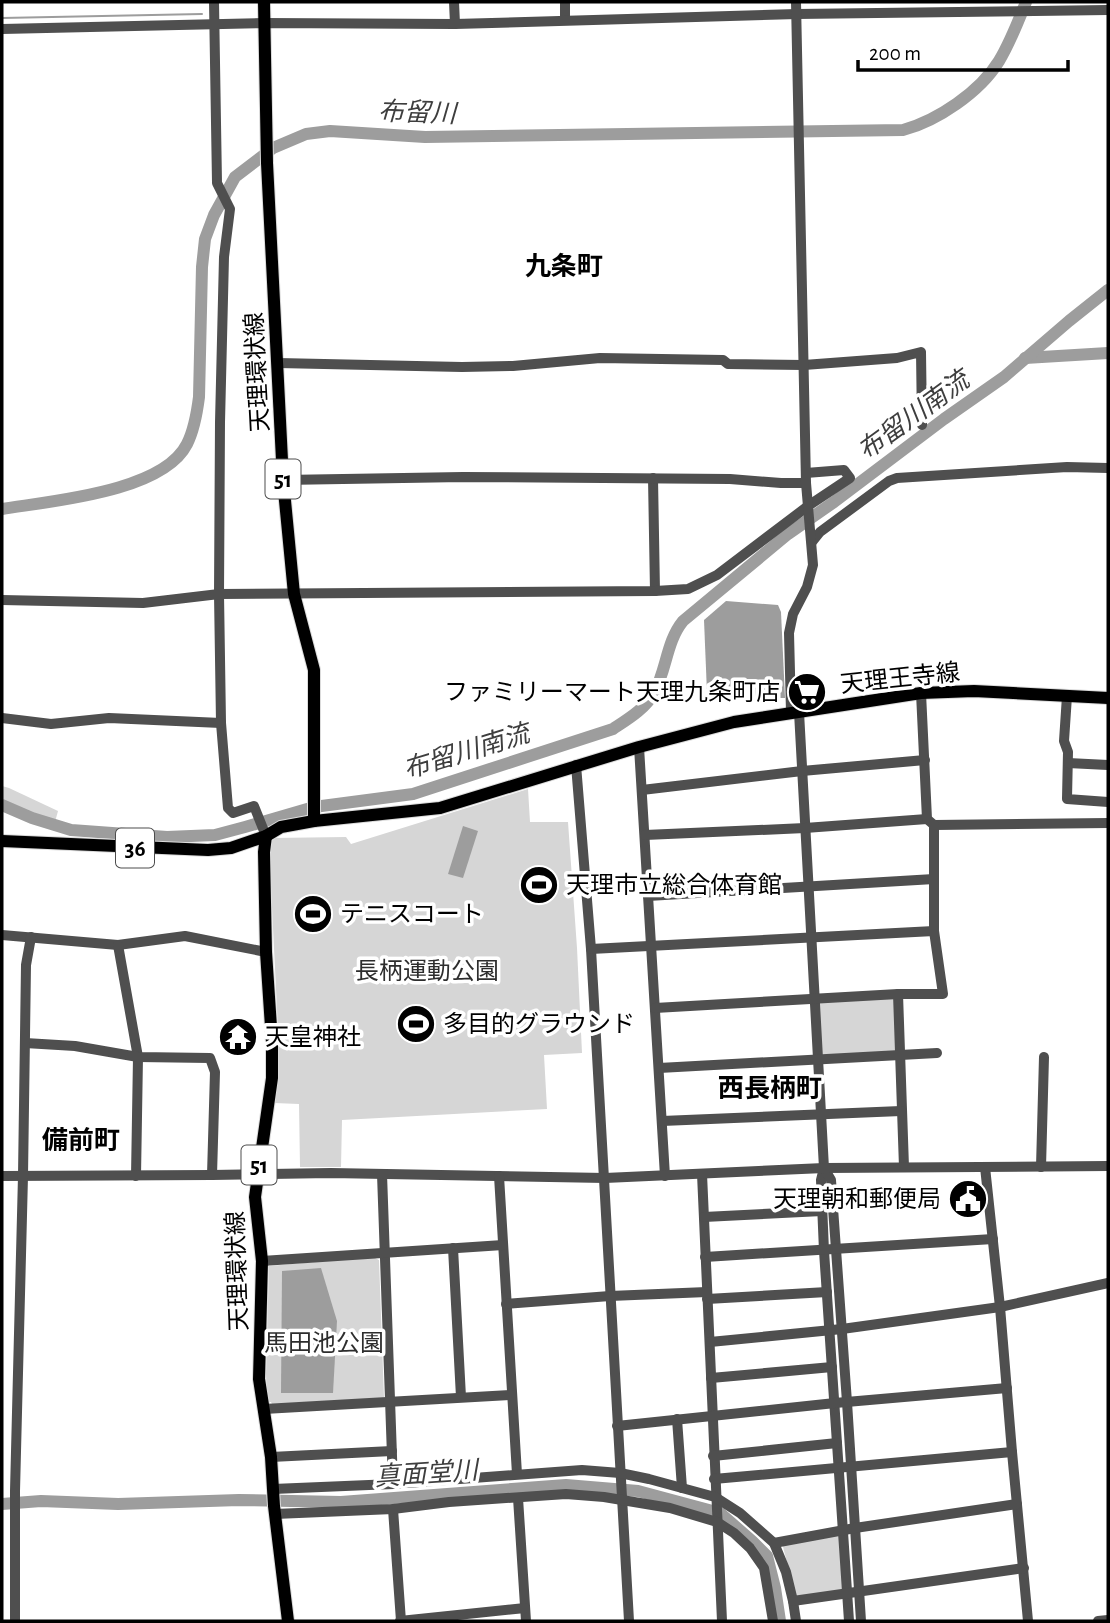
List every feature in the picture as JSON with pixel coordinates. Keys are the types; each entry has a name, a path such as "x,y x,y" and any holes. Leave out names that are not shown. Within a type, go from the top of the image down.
{"main road":[{"name":"天理環状線","path":"264,2 267,163 284,480 294,594 314,670 314,819"},
{"name":"天理王寺線","path":"2,841 208,850 231,848 281,827 314,819 440,808 576,765 734,722 921,693 974,691 1108,698"},
{"name":"天理環状線","path":"265,833 266,952 272,1077 255,1197 262,1261 259,1378 271,1457 288,1621"}],"street":[{"path":"214,2 216,183 230,209 224,257 220,422 221,723 228,808 233,813 254,806 265,833"},
{"path":"454,2 454,24"},
{"path":"565,2 565,19"},
{"path":"796,2 806,478 814,565 807,587 793,614 789,633 802,771 816,998 824,1168 821,1181 822,1211 842,1329 847,1402 843,1530 849,1621"},
{"path":"2,29 264,23 454,24 797,14 916,7 1013,11 1108,10"},
{"path":"278,363 462,367 513,366 600,358 723,360 728,364 804,365 897,358 921,352 922,425"},
{"path":"812,539 889,481 897,478 1067,467 1108,468"},
{"path":"2,600 143,603 219,594 655,592 688,589 717,575 850,478 844,470 780,484 730,479 653,478 284,480"},
{"path":"653,478 655,592"},
{"path":"655,1008 898,994 943,994 934,931 931,822 921,693"},
{"path":"1067,696 1067,799 1108,802"},
{"path":"2,718 51,724 109,718 221,723"},
{"path":"639,747 665,1176"},
{"path":"642,789 925,760"},
{"path":"1068,763 1108,765"},
{"path":"576,765 591,949 629,1621"},
{"path":"645,835 931,822 1108,823"},
{"path":"648,896 934,879"},
{"path":"591,949 934,931"},
{"path":"2,935 118,945 185,936 266,952"},
{"path":"15,1621 15,1491 26,965 31,937"},
{"path":"118,945 138,1057 136,1176"},
{"path":"898,994 904,1167"},
{"path":"25,1043 75,1046 138,1057 210,1058 215,1072 212,1175"},
{"path":"659,1068 937,1053"},
{"path":"1044,1057 1045,1167"},
{"path":"662,1121 901,1111"},
{"path":"2,1176 382,1174 605,1178 824,1168 1108,1166"},
{"path":"985,1167 1028,1621"},
{"path":"824,1168 831,1180 827,1292 837,1443 845,1467 855,1528 861,1621"},
{"path":"382,1174 393,1484"},
{"path":"702,1174 722,1621"},
{"path":"499,1176 517,1474"},
{"path":"704,1217 822,1211"},
{"path":"705,1258 993,1239"},
{"path":"262,1261 503,1245"},
{"path":"453,1248 461,1397"},
{"path":"710,1342 842,1329 1000,1307 1108,1283"},
{"path":"506,1304 610,1296 827,1292"},
{"path":"711,1378 832,1367"},
{"path":"617,1426 1007,1388"},
{"path":"264,1409 512,1395"},
{"path":"677,1419 682,1488"},
{"path":"713,1455 837,1443"},
{"path":"271,1457 391,1451"},
{"path":"714,1479 1012,1452"},
{"path":"274,1501 393,1484 582,1470 682,1488 715,1499 740,1513 774,1543 786,1572 796,1621"},
{"path":"274,1501 393,1509 449,1502 566,1494 622,1499 670,1508 717,1521 750,1548 764,1568 774,1621"},
{"path":"518,1498 526,1621"},
{"path":"774,1543 1017,1504"},
{"path":"393,1509 400,1621 525,1608"},
{"path":"793,1601 1024,1568"},
{"path":"1098,1621 1108,1620"}],"green space":[{"path":"2,786 58,811 55,822 2,805"},
{"name":"長柄運動公園","path":"528,789 530,822 568,822 582,1053 544,1055 547,1109 342,1120 341,1167 300,1167 299,1104 274,1103 279,1050 269,846 273,838 346,837 351,844"},
{"path":"818,999 894,999 897,1048 894,1054 831,1058 821,1053"},
{"name":"馬田池公園","path":"373,1257 379,1260 384,1397 272,1404 267,1402 269,1266"},
{"path":"840,1535 844,1591 796,1597 782,1543"}],"shaded area":[{"path":"726,601 778,605 781,612 785,698 713,698 707,693 704,620"},
{"path":"463,826 478,831 463,878 448,874"},
{"path":"321,1268 337,1321 333,1393 281,1393 282,1271"}],"waterway":[{"name":"布留川","path":"2,509 76,498 131,484 174,460 187,444 192,433 199,397 205,239 214,215 235,177 273,148 306,134 330,131 425,137 903,130 930,120 957,104 981,84 1003,54 1026,2"},
{"path":"2,18 202,14"},
{"name":"布留川南流","path":"2,805 71,830 167,837 215,835 314,807 413,794 613,729 641,709 654,693 673,638 683,621 788,534 1004,377 1108,290"},
{"path":"1025,358 1108,353"},
{"name":"真面堂川","path":"2,1504 41,1501 118,1504 239,1500 341,1502 566,1485 638,1491 720,1513 752,1541 767,1556 780,1621"}],"place":[{"name":"ファミリーマート天理九条町店","path":"807,692"},
{"name":"天理市立総合体育館","path":"539,885"},
{"name":"テニスコート","path":"313,914"},
{"name":"多目的グラウンド","path":"416,1024"},
{"name":"天皇神社","path":"238,1037"},
{"name":"天理朝和郵便局","path":"968,1199"}],"district":[{"name":"九条町","path":"564,266"},
{"name":"西長柄町","path":"770,1088"},
{"name":"備前町","path":"81,1140"}]}
